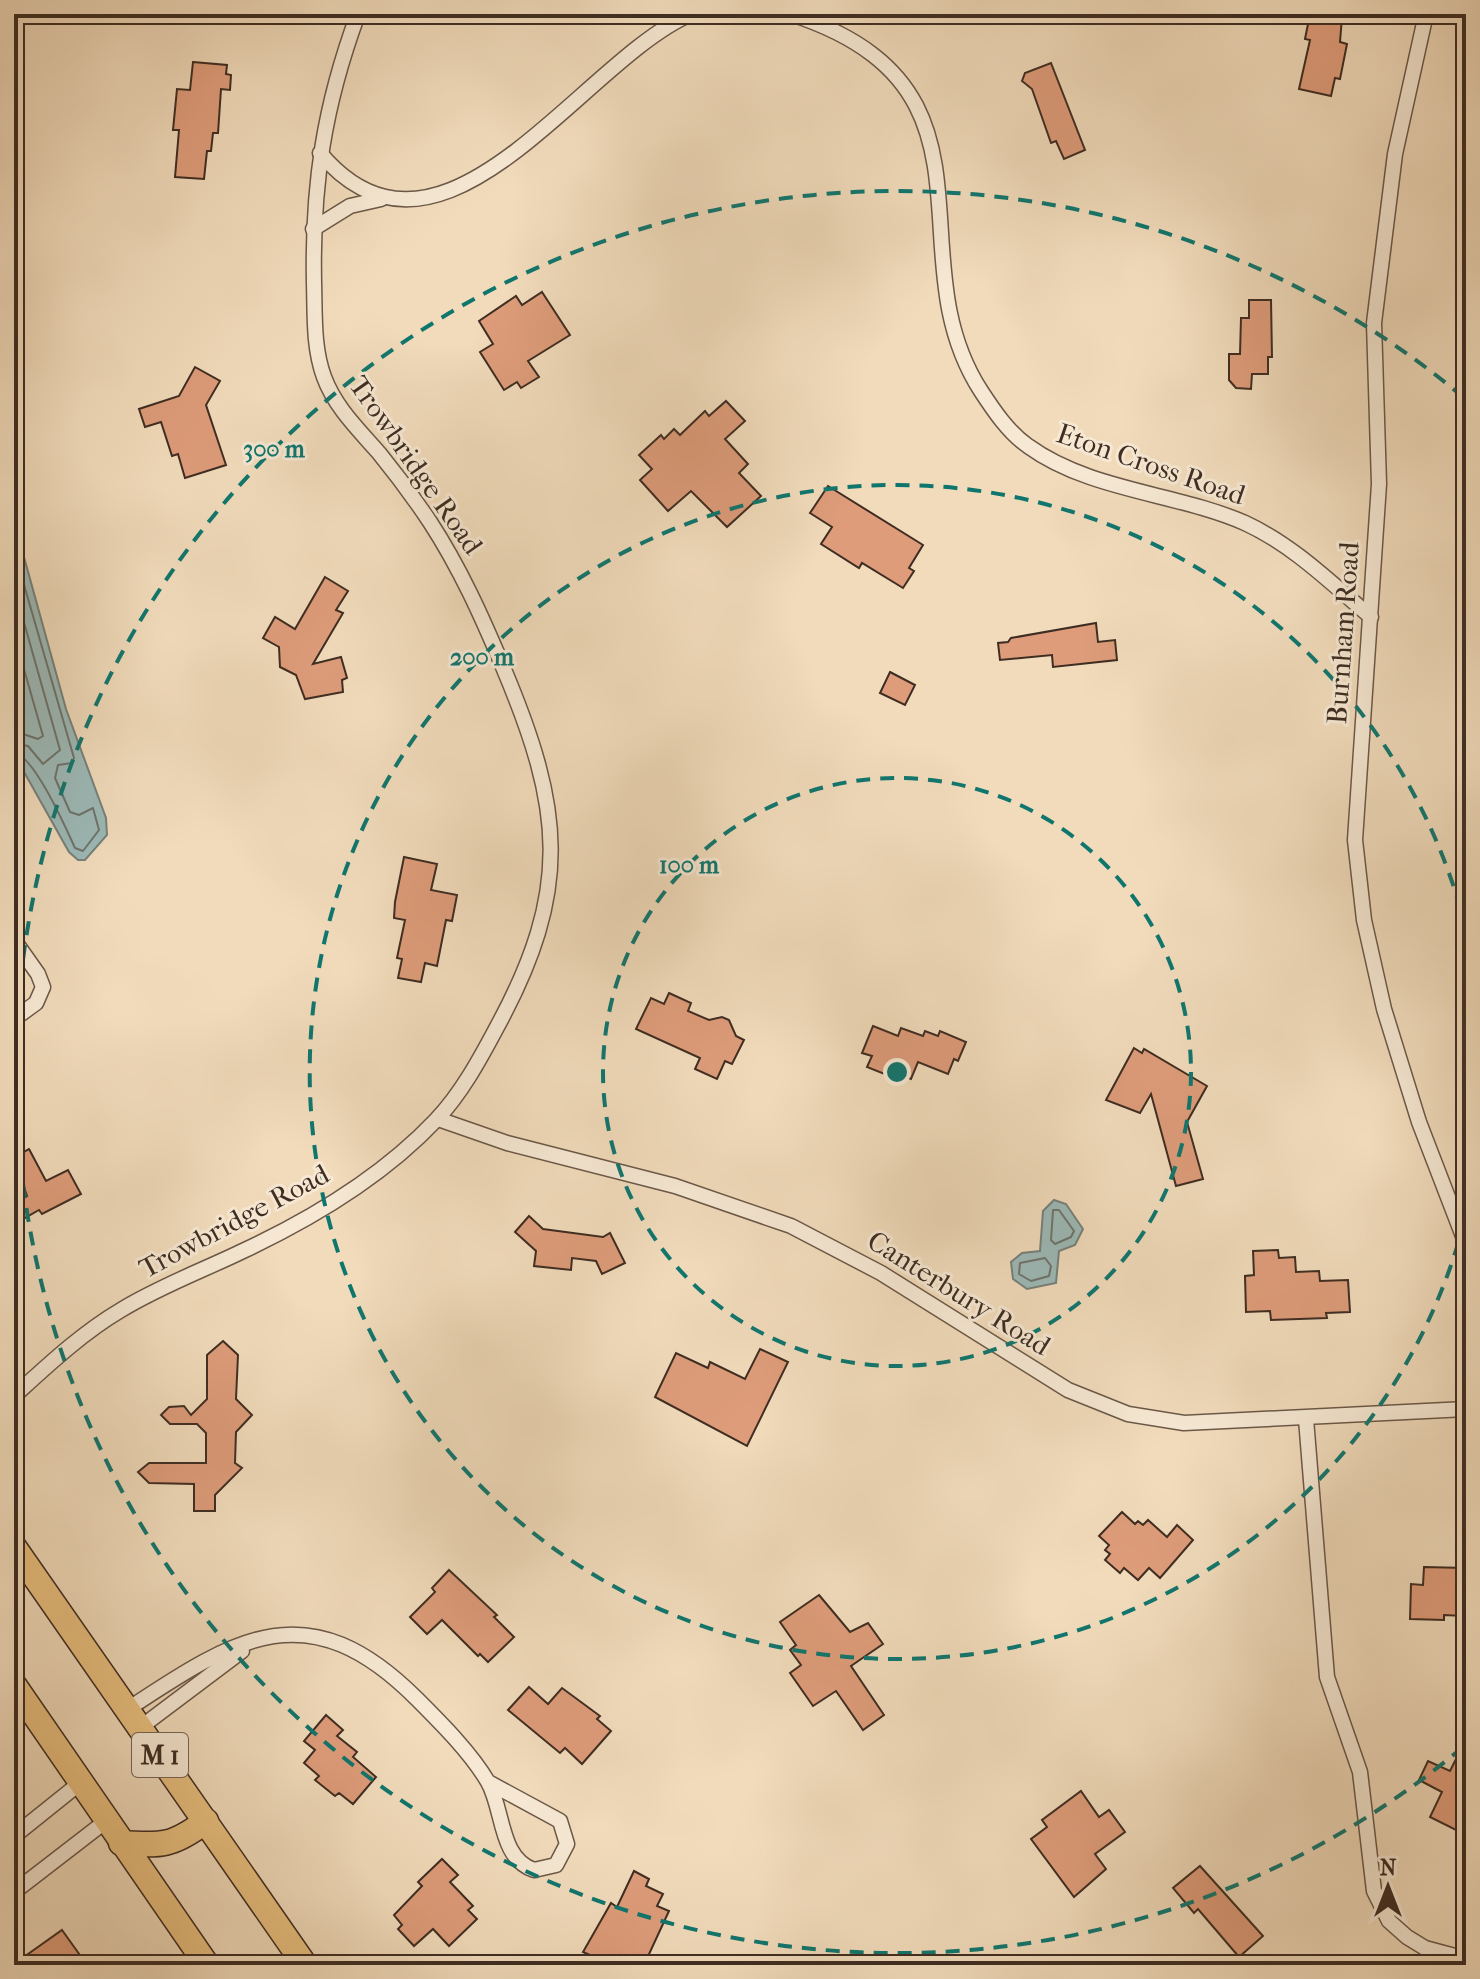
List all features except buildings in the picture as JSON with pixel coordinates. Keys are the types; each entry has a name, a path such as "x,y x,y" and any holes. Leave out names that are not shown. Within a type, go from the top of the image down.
{"main road":[{"name":"M 1","path":"14,1547 305,1965"},
{"path":"14,1685 207,1965"},
{"path":"121,1843 166,1845 181,1840 206,1821"}],"street":[{"name":"Trowbridge Road","path":"14,1396 105,1320 310,1215 373,1173 438,1119 492,1037 538,939 552,871 550,810 524,719 476,604 426,517 338,405 325,379 316,333 313,229 320,153 331,98 358,14"},
{"path":"313,229 350,206 441,194 489,172 522,148 638,44 691,14"},
{"name":"Eton Cross Road","path":"791,14 832,33 878,61 899,81 913,102 936,162 949,304 957,346 984,395 1018,438 1036,451 1077,470 1218,512 1266,534 1300,556 1371,617"},
{"name":"Burnham Road","path":"1426,14 1395,154 1374,323 1379,484 1355,827 1360,892 1393,1042 1436,1170 1466,1244"},
{"path":"320,153 355,188 393,198"},
{"path":"14,940 38,974 43,987 36,1003 14,1019"},
{"name":"Canterbury Road","path":"438,1119 507,1143 675,1186 783,1223 881,1273 1048,1378 1107,1407 1176,1422 1306,1419 1466,1409"},
{"path":"1306,1419 1327,1677 1360,1772 1374,1891 1389,1921 1407,1937 1425,1948 1466,1959"},
{"path":"135,1718 188,1669 281,1633 301,1633 332,1640 363,1655 420,1702 488,1782 560,1821 567,1844 556,1865 534,1870 518,1862 509,1845 488,1782"},
{"path":"135,1718 200,1686 252,1643"},
{"path":"14,1836 80,1783"},
{"path":"14,1892 106,1821"}],"water":[{"path":"14,521 66,709 106,818 107,835 85,860 78,860 69,852 14,754"},
{"path":"1054,1200 1066,1204 1083,1229 1075,1245 1059,1251 1056,1283 1027,1289 1013,1279 1011,1262 1022,1253 1040,1251 1043,1211"}]}
